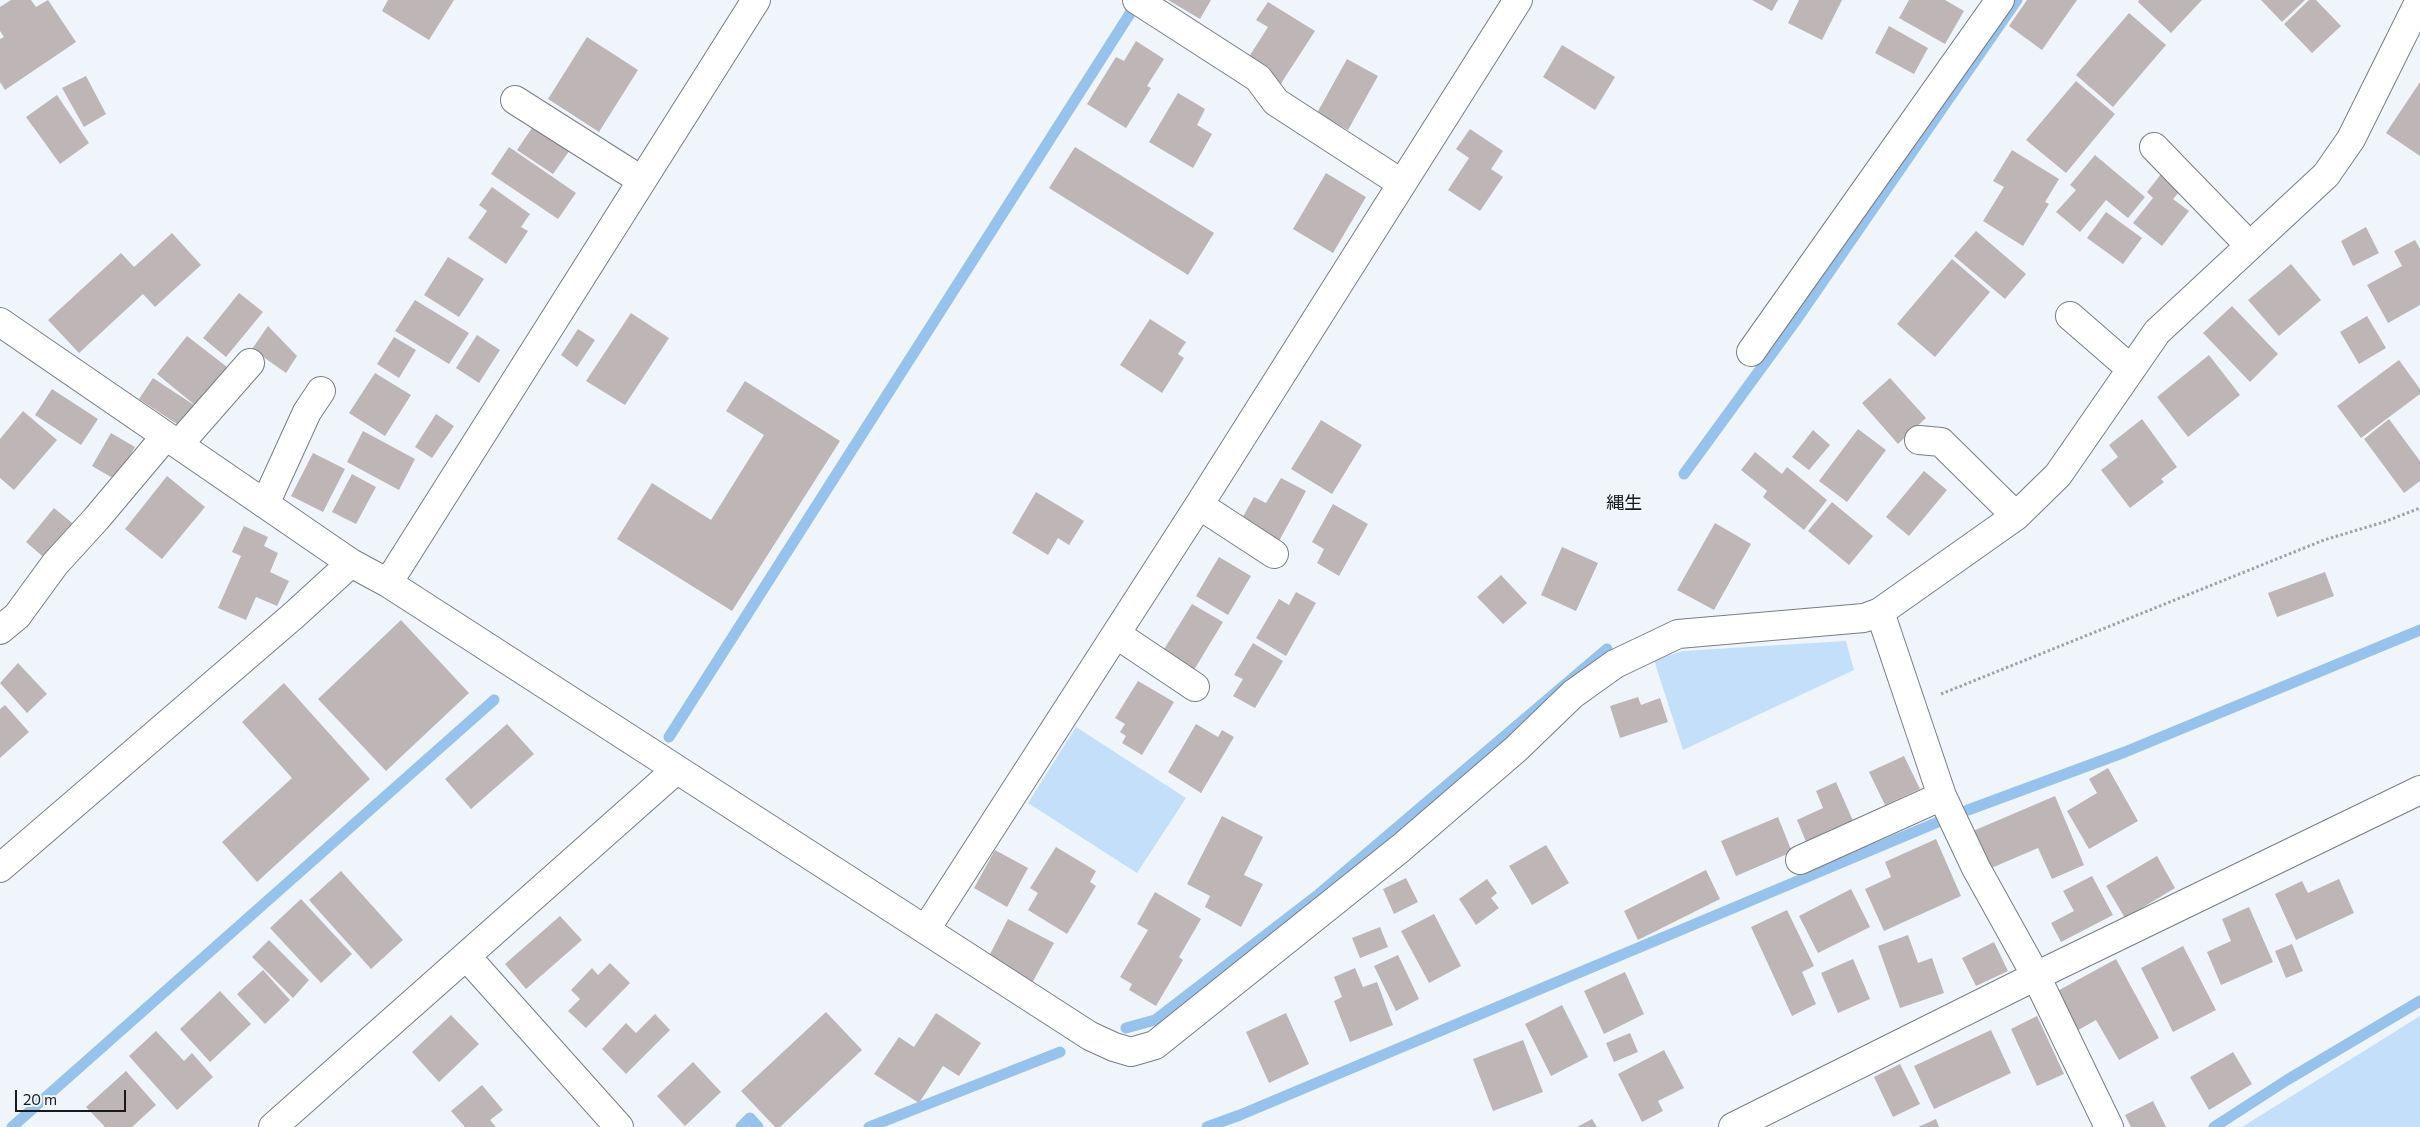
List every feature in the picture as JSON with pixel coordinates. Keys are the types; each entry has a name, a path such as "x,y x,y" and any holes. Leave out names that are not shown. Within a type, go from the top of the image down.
{"street":[{"path":"388,583 756,0"},
{"path":"926,929 1199,505 1518,0"},
{"path":"1751,352 2000,0"},
{"path":"1143,4 1258,78 1276,102 1401,183"},
{"path":"0,322 351,563 388,583 1090,1036 1114,1048 1131,1052 1155,1045 1401,848 1516,749 1573,694 1615,664 1678,634 1864,618 1880,612 2016,516 2058,475 2158,332 2326,175 2351,139 2415,6"},
{"path":"515,100 641,180"},
{"path":"2154,147 2249,245"},
{"path":"2070,316 2131,369"},
{"path":"0,630 17,616 55,564 96,519 250,363"},
{"path":"265,504 307,412 321,391"},
{"path":"1919,440 1941,442 2016,516"},
{"path":"1199,505 1274,554"},
{"path":"0,868 293,616 351,563"},
{"path":"1880,612 1942,796 1976,868 2036,976 2109,1127"},
{"path":"1116,634 1196,687"},
{"path":"273,1127 676,770"},
{"path":"1733,1127 2036,976 2420,790"},
{"path":"1800,860 1942,796"},
{"path":"466,956 620,1127"}],"path":[{"path":"1913,706 2324,540 2384,522 2420,508"}],"shaded area":[{"path":"1846,641 1854,670 1683,750 1654,660 1683,651"},
{"path":"1076,727 1186,798 1137,873 1028,803"},
{"path":"2420,1016 2420,1127 2242,1127"}],"building":[{"path":"11,0 31,0 36,7 48,0 76,42 5,90 0,82 0,39 4,37 0,31 0,7"},
{"path":"388,0 454,0 429,40 382,11"},
{"path":"1168,0 1211,0 1200,19"},
{"path":"1752,0 1778,0 1772,11"},
{"path":"1799,0 1842,0 1822,40 1788,23"},
{"path":"1909,0 1945,0 1964,11 1945,44 1899,18"},
{"path":"2027,0 2077,0 2042,50 2009,26"},
{"path":"2139,0 2202,0 2171,33 2138,2"},
{"path":"2261,0 2305,0 2282,22"},
{"path":"2309,0 2316,0 2341,26 2312,53 2284,24"},
{"path":"1268,2 1315,31 1280,85 1245,63 1268,27 1256,20"},
{"path":"2129,13 2166,45 2113,107 2076,75"},
{"path":"1889,26 1928,48 1914,74 1875,53"},
{"path":"587,37 638,70 599,132 548,99"},
{"path":"1136,41 1164,59 1147,86 1151,88 1126,128 1087,104 1116,57 1124,61"},
{"path":"1562,45 1615,77 1595,110 1543,77"},
{"path":"1347,59 1378,76 1348,130 1317,113"},
{"path":"86,76 106,114 84,127 62,88"},
{"path":"2076,81 2115,114 2066,173 2026,140"},
{"path":"2420,82 2420,156 2386,133"},
{"path":"1178,93 1205,109 1197,125 1212,134 1193,168 1149,142"},
{"path":"57,95 89,143 60,164 26,117"},
{"path":"536,122 572,147 553,174 517,150"},
{"path":"1470,129 1503,151 1491,169 1503,177 1480,211 1448,190 1469,158 1456,149"},
{"path":"509,147 576,193 558,219 491,174"},
{"path":"1075,147 1214,233 1188,275 1049,188"},
{"path":"2012,150 2059,179 2045,202 2049,204 2023,246 1983,221 2004,187 1993,181"},
{"path":"2095,155 2145,197 2128,218 2106,200 2080,232 2056,212 2076,190 2070,185"},
{"path":"1326,173 1366,197 1333,253 1293,229"},
{"path":"2161,174 2181,190 2173,199 2189,211 2162,246 2133,223 2153,198 2147,192"},
{"path":"492,187 530,214 521,227 528,231 506,264 468,238 487,211 479,205"},
{"path":"2106,212 2142,238 2123,264 2087,238"},
{"path":"2366,227 2379,253 2353,266 2341,241"},
{"path":"1976,231 2026,274 2005,299 1954,256"},
{"path":"172,233 201,265 155,307 143,294 79,353 48,320 121,253 134,267"},
{"path":"2415,240 2420,249 2420,305 2388,323 2367,285 2402,266 2394,251"},
{"path":"448,257 484,279 459,317 424,295"},
{"path":"1952,259 1990,292 1935,357 1897,324"},
{"path":"2291,264 2321,300 2279,336 2248,300"},
{"path":"239,293 263,312 226,357 203,338"},
{"path":"415,300 469,333 449,364 395,331"},
{"path":"2232,306 2278,354 2250,382 2203,333"},
{"path":"631,313 669,338 625,405 586,381"},
{"path":"2367,316 2386,348 2359,364 2340,332"},
{"path":"1150,319 1186,342 1178,354 1184,358 1162,393 1120,365"},
{"path":"268,326 297,356 286,373 252,349"},
{"path":"578,329 595,340 577,367 561,355"},
{"path":"477,335 500,350 479,383 456,368"},
{"path":"187,336 227,367 196,406 157,374"},
{"path":"394,337 416,350 399,378 377,364"},
{"path":"2209,355 2240,395 2188,437 2157,397"},
{"path":"2399,360 2420,389 2420,394 2361,438 2337,406"},
{"path":"375,373 411,395 385,436 349,413"},
{"path":"153,378 197,407 183,428 139,399"},
{"path":"1890,378 1926,418 1898,444 1862,403"},
{"path":"745,381 840,441 732,611 617,539 652,483 711,520 764,435 726,411"},
{"path":"52,389 98,419 81,445 35,415"},
{"path":"23,411 57,440 14,490 0,478 0,439"},
{"path":"436,414 454,426 432,458 415,447"},
{"path":"2142,419 2177,467 2161,479 2164,482 2130,508 2101,470 2118,457 2109,445"},
{"path":"2389,419 2420,461 2420,481 2404,493 2364,439"},
{"path":"1321,420 1362,445 1332,494 1291,469"},
{"path":"1858,429 1886,450 1847,502 1819,481"},
{"path":"1813,430 1830,445 1809,470 1792,457"},
{"path":"363,431 415,459 399,490 347,462"},
{"path":"111,433 135,447 116,480 92,466"},
{"path":"1755,452 1782,474 1787,467 1827,500 1804,530 1763,497 1767,491 1741,470"},
{"path":"313,453 345,469 323,512 291,496"},
{"path":"1924,471 1947,490 1909,536 1886,517"},
{"path":"352,474 376,487 356,524 332,512"},
{"path":"167,476 205,507 162,559 125,529"},
{"path":"1281,478 1306,491 1278,543 1240,522 1254,497 1266,503"},
{"path":"1036,492 1084,521 1069,545 1058,538 1048,555 1012,533"},
{"path":"1832,502 1873,536 1849,565 1808,531"},
{"path":"1333,504 1368,524 1339,576 1317,563 1324,549 1312,542"},
{"path":"54,508 77,527 48,561 26,542"},
{"path":"1715,523 1751,544 1714,610 1677,590"},
{"path":"244,526 268,537 264,546 278,553 270,572 289,581 277,606 256,597 246,620 218,608 241,556 232,552"},
{"path":"1562,547 1598,563 1576,611 1541,595"},
{"path":"1219,557 1251,576 1228,615 1196,596"},
{"path":"2325,572 2334,596 2277,617 2268,593"},
{"path":"1501,575 1527,603 1503,624 1477,597"},
{"path":"1296,592 1316,603 1286,656 1256,638 1279,599 1289,605"},
{"path":"1192,604 1223,622 1194,670 1163,651"},
{"path":"401,620 469,693 386,771 318,699"},
{"path":"1253,643 1283,661 1255,708 1233,696 1243,679 1234,675"},
{"path":"18,663 47,694 27,713 0,683"},
{"path":"1138,681 1174,702 1142,755 1122,743 1126,736 1120,732 1125,724 1115,718"},
{"path":"284,683 370,779 257,882 222,842 292,778 242,722"},
{"path":"1638,697 1641,705 1660,698 1668,722 1620,738 1610,706"},
{"path":"5,705 29,732 0,758 0,709"},
{"path":"507,724 534,754 471,809 445,779"},
{"path":"1196,724 1218,737 1222,730 1234,737 1201,793 1168,772"},
{"path":"1904,756 1920,789 1885,805 1869,772"},
{"path":"2108,768 2138,821 2089,849 2067,811 2097,793 2089,779"},
{"path":"1836,782 1854,823 1807,844 1797,820 1823,808 1816,791"},
{"path":"2055,796 2084,865 2052,879 2038,848 1989,869 1973,831"},
{"path":"1222,816 1263,837 1244,875 1263,884 1241,927 1205,907 1210,896 1187,884"},
{"path":"1778,817 1792,852 1736,876 1721,841"},
{"path":"1936,839 1961,896 1884,931 1865,889 1891,877 1885,862"},
{"path":"1546,845 1569,883 1532,905 1509,866"},
{"path":"1056,847 1096,871 1090,882 1096,886 1067,934 1028,910 1038,893 1030,888"},
{"path":"995,850 1028,868 1007,907 974,888"},
{"path":"2157,856 2175,888 2125,918 2106,886"},
{"path":"1706,870 1720,899 1638,940 1624,911"},
{"path":"341,871 403,940 371,969 309,900"},
{"path":"2092,876 2113,915 2061,942 2051,923 2074,911 2063,891"},
{"path":"1406,878 1418,902 1394,914 1383,889"},
{"path":"1487,879 1497,893 1491,898 1499,908 1476,925 1459,899"},
{"path":"2339,879 2354,913 2296,940 2275,894 2302,881 2308,893"},
{"path":"1851,889 1870,927 1818,953 1799,916"},
{"path":"1155,892 1201,919 1179,957 1183,960 1156,1006 1129,990 1132,984 1120,977 1148,930 1137,924"},
{"path":"301,899 352,954 321,983 270,928"},
{"path":"2249,907 2273,962 2221,985 2207,952 2231,941 2222,919"},
{"path":"1787,910 1814,966 1802,972 1816,1004 1792,1016 1751,927"},
{"path":"1434,914 1461,966 1429,983 1401,931"},
{"path":"560,916 582,940 526,989 505,964"},
{"path":"1008,919 1054,943 1031,985 986,962"},
{"path":"1380,927 1388,947 1360,958 1352,938"},
{"path":"1908,935 1918,963 1932,958 1944,993 1900,1008 1878,946"},
{"path":"269,940 309,980 293,998 252,957"},
{"path":"1994,942 2008,971 1976,986 1962,958"},
{"path":"2292,944 2303,971 2286,978 2275,951"},
{"path":"2183,946 2216,1010 2173,1032 2141,968"},
{"path":"1398,955 1419,999 1396,1011 1374,966"},
{"path":"1853,959 1870,999 1838,1013 1821,973"},
{"path":"2116,959 2159,1038 2119,1060 2096,1020 2073,1033 2052,994"},
{"path":"610,963 630,983 586,1028 568,1011 580,999 571,990 592,968 598,975"},
{"path":"1355,968 1363,987 1377,982 1393,1025 1350,1042 1334,1001 1342,997 1334,977"},
{"path":"263,970 290,1000 265,1024 237,994"},
{"path":"1625,972 1644,1014 1604,1034 1584,991"},
{"path":"220,991 251,1024 210,1062 180,1029"},
{"path":"1562,1005 1588,1057 1551,1076 1525,1024"},
{"path":"826,1012 862,1050 780,1127 775,1127 741,1091"},
{"path":"936,1013 981,1043 959,1076 943,1066 919,1103 874,1074 899,1037 914,1047"},
{"path":"1286,1013 1309,1064 1269,1083 1246,1032"},
{"path":"655,1014 670,1030 626,1074 602,1049 626,1023 636,1033"},
{"path":"451,1015 479,1044 439,1082 412,1052"},
{"path":"2037,1016 2064,1074 2037,1086 2011,1029"},
{"path":"1991,1030 2011,1073 1934,1109 1914,1066"},
{"path":"156,1031 184,1061 192,1053 213,1077 177,1110 129,1056"},
{"path":"1630,1033 1638,1052 1614,1062 1606,1043"},
{"path":"1523,1040 1543,1092 1493,1111 1473,1059"},
{"path":"1664,1050 1684,1088 1658,1101 1663,1111 1642,1122 1618,1074"},
{"path":"2233,1052 2252,1084 2209,1110 2190,1077"},
{"path":"693,1062 721,1092 685,1126 657,1096"},
{"path":"1900,1064 1920,1104 1893,1117 1874,1077"},
{"path":"126,1071 156,1105 132,1127 105,1127 86,1107"},
{"path":"482,1085 503,1110 490,1120 496,1127 465,1127 451,1111"},
{"path":"2153,1101 2166,1127 2131,1127 2125,1115"},
{"path":"1592,1119 1597,1127 1577,1127"},
{"path":"1936,1119 1939,1127 1918,1127"}],"waterway":[{"path":"1684,474 1797,319 2017,0"},
{"path":"669,737 1138,1"},
{"path":"1968,810 2125,752 2420,630"},
{"path":"1126,1028 1155,1020 1319,894 1607,649"},
{"path":"12,1127 494,700"},
{"path":"1207,1127 1240,1115 1938,822"},
{"path":"2214,1127 2287,1080 2420,1001"},
{"path":"869,1127 1060,1052"},
{"path":"741,1127 750,1118 758,1127"}],"district":[{"name":"縄生","path":"1624,503"}]}
